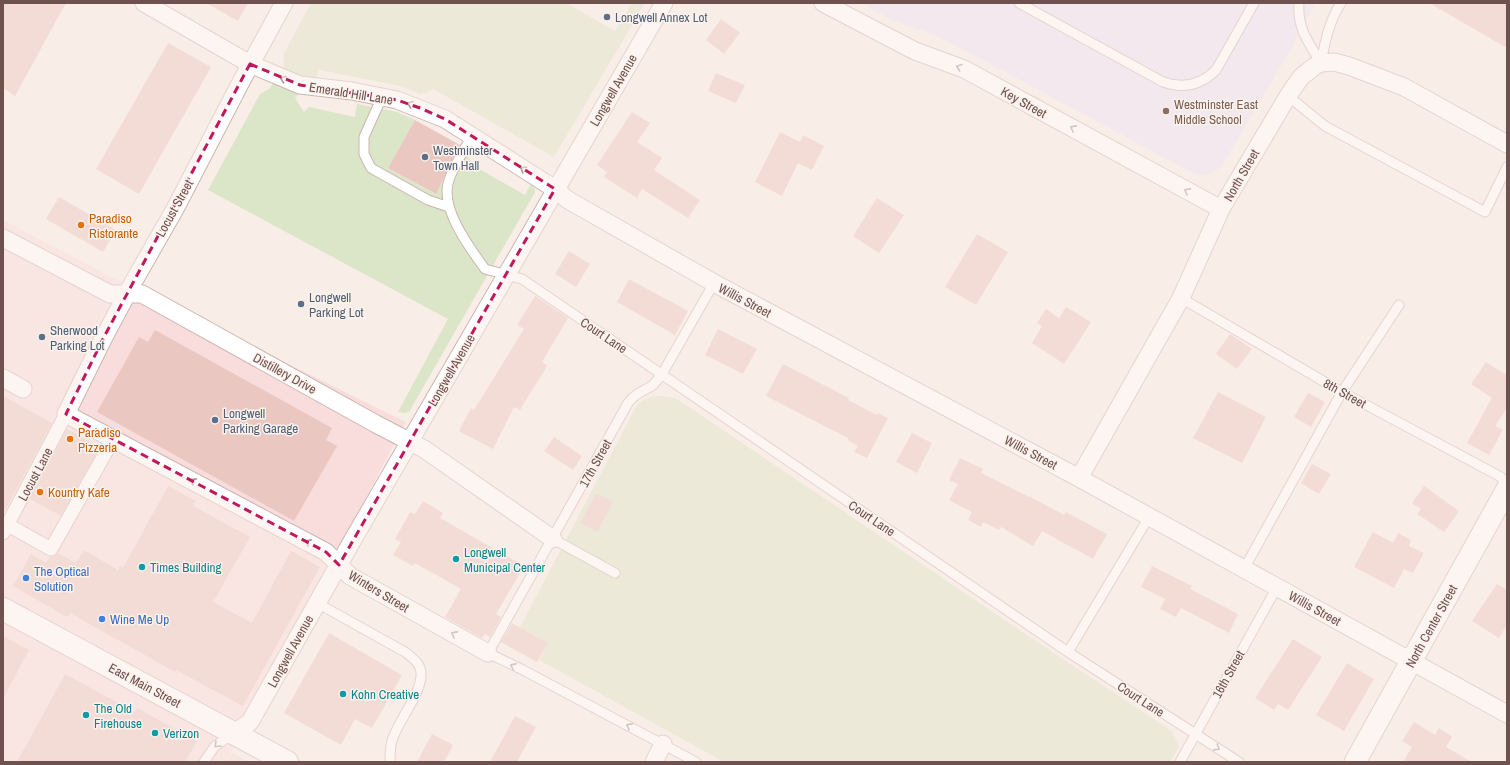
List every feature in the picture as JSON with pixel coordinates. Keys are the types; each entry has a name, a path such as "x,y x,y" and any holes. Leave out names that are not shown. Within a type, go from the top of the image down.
{"main road":[{"name":"East Main Street","path":"3,609 287,762"}],"street":[{"name":"Emerald Hill Lane","path":"144,3 250,64 300,85 352,91 397,100 438,116 556,190"},
{"name":"Locust Street","path":"66,414 104,337 175,209 250,64 284,3"},
{"name":"Longwell Avenue","path":"234,733 250,722 410,441 664,3"},
{"name":"Key Street","path":"823,3 915,51 964,69 1221,209"},
{"name":"North Street","path":"1079,478 1181,298 1221,209 1257,146 1301,77 1308,70 1322,63"},
{"path":"1322,63 1341,64 1404,87 1507,144"},
{"name":"Willis Street","path":"556,190 568,200 714,283 1079,478 1507,714"},
{"name":"Distillery Drive","path":"3,238 110,294 142,294 424,448 554,539"},
{"path":"3,378 23,389"},
{"name":"Winters Street","path":"66,414 114,438 326,552 350,576 488,653"},
{"name":"Locust Lane","path":"5,529 66,414"},
{"path":"5,529 52,549 114,438"},
{"name":"North Center Street","path":"1355,762 1412,662 1507,488"},
{"path":"654,762 663,744"}],"lane":[{"path":"1019,3 1163,82 1180,86 1200,82 1216,70 1254,3"},
{"path":"1299,3 1299,20 1301,28 1322,63"},
{"path":"1322,63 1326,39 1342,3"},
{"path":"1288,96 1325,126 1485,212 1507,167"},
{"path":"382,97 364,137 364,154 371,168 428,200 449,207 447,192 448,181 472,136"},
{"name":"Court Lane","path":"449,207 461,232 486,269 522,279 1068,652 1239,762"},
{"name":"17th Street","path":"488,653 554,539 628,403 640,392 652,386 662,374 714,283"},
{"name":"8th Street","path":"1181,298 1342,392 1501,477 1507,488"},
{"path":"1244,569 1342,392 1399,306"},
{"path":"1068,652 1149,517"},
{"path":"554,539 616,573"},
{"name":"16th Street","path":"1180,762 1277,587"},
{"path":"317,603 405,652 414,659 420,667 421,678 418,689 392,740 390,762"},
{"name":"Winters Street","path":"488,653 696,762"},
{"path":"204,762 215,746 234,733"}],"highlighted area":[{"path":"250,64 300,85 397,100 420,108 445,119 555,189 339,565 326,552 66,414 104,337"}],"shaded area":[{"name":"Westminster East Middle School","path":"862,3 1315,3 1288,54 1221,167 1210,174 1197,175 938,36 893,21"},
{"path":"3,220 115,279 406,422 226,762 3,762"},
{"path":"232,753 249,762 226,762"}],"green space":[{"path":"311,3 566,3 615,31 632,3 645,3 554,157 433,89 426,93 420,94 401,86 319,70 317,76 295,98 304,112 309,107 355,117 357,104 397,112 415,120 388,168 435,194 462,147 474,166 525,195 531,184 534,186 535,192 409,412 398,412 448,319 208,190 260,94 269,89 284,67 283,55"},
{"path":"662,396 674,398 680,401 1058,656 1172,731 1179,747 1170,762 724,762 539,660 548,643 520,627 637,405 649,398"}],"building":[{"path":"3,3 66,3 15,96 3,88"},
{"path":"206,3 248,3 238,21"},
{"path":"1429,3 1507,3 1507,48"},
{"path":"721,19 740,33 724,54 706,40"},
{"path":"168,43 211,67 139,194 96,169"},
{"path":"716,73 745,85 736,103 708,91"},
{"path":"632,112 650,123 637,142 662,158 654,170 700,200 688,218 642,189 637,198 604,177 607,172 597,165"},
{"name":"Westminster Town Hall","path":"415,120 460,145 436,194 388,168"},
{"path":"780,132 800,142 803,135 824,146 812,170 798,163 782,196 755,182"},
{"name":"Paradiso Ristorante","path":"59,197 116,230 103,252 46,219"},
{"path":"877,198 904,215 879,253 853,236"},
{"path":"977,234 1008,252 976,305 945,287"},
{"path":"569,251 590,264 576,287 555,274"},
{"path":"629,279 688,311 675,335 617,302"},
{"path":"535,296 568,318 542,362 547,366 520,410 514,407 493,449 459,431 471,408 474,410 524,329 517,325"},
{"path":"1066,307 1091,322 1064,364 1032,343 1042,326 1037,323 1046,309 1059,318"},
{"path":"718,329 757,349 743,374 705,355"},
{"name":"Longwell Parking Garage","path":"155,330 332,428 326,440 337,446 294,521 97,412 139,337 148,342"},
{"path":"1230,334 1252,349 1237,369 1216,354"},
{"path":"1486,362 1505,374 1507,370 1507,408 1495,426 1503,430 1489,455 1467,443 1492,398 1471,384"},
{"path":"783,364 849,398 848,400 877,415 878,413 888,418 867,458 854,452 858,446 848,440 848,438 766,396"},
{"path":"1218,392 1266,417 1242,463 1193,438"},
{"path":"1308,393 1325,402 1311,427 1294,417"},
{"path":"3,396 52,423 3,514"},
{"path":"67,429 100,447 61,516 30,499"},
{"path":"912,433 932,443 917,473 896,462"},
{"path":"554,437 582,456 573,470 544,451"},
{"path":"960,458 983,469 981,473 1064,515 1066,512 1107,534 1093,559 1042,531 1033,546 1001,527 999,530 983,522 981,527 968,520 972,512 949,500 958,484 949,480"},
{"path":"1312,464 1331,474 1319,494 1301,483"},
{"path":"168,486 196,501 193,506 250,537 213,602 252,623 291,551 320,567 243,706 176,670 175,672 70,613 67,617 13,586 31,554 46,563 50,557 55,556 58,553 76,563 84,550 118,570 120,566 123,568"},
{"path":"1424,486 1459,511 1444,532 1417,514 1421,509 1412,503"},
{"path":"596,493 613,502 597,532 580,523"},
{"name":"Longwell Municipal Center","path":"423,501 443,513 440,518 524,566 496,614 501,617 490,637 485,634 482,638 445,617 461,589 415,563 413,566 393,555 401,542 395,539 410,512 415,514"},
{"path":"1373,532 1393,543 1398,533 1411,540 1409,546 1424,553 1413,573 1404,569 1394,588 1354,567"},
{"path":"1152,566 1192,586 1190,589 1238,614 1229,633 1181,608 1176,617 1160,609 1165,599 1141,587"},
{"path":"1497,584 1507,590 1507,625 1499,638 1472,621"},
{"path":"512,623 548,643 537,662 501,642"},
{"name":"Kohn Creative","path":"329,633 402,675 372,728 355,719 341,745 284,713"},
{"path":"3,636 29,650 3,699"},
{"path":"1293,639 1322,657 1288,710 1278,704 1274,710 1255,698"},
{"path":"1347,663 1374,679 1344,731 1316,715"},
{"name":"The Old Firehouse","path":"65,674 135,712 137,708 197,741 185,762 17,762"},
{"path":"515,716 536,727 517,762 490,762"},
{"path":"1414,722 1435,735 1439,728 1452,737 1446,747 1472,762 1403,762 1412,747 1402,741"},
{"path":"432,734 453,745 444,762 417,762"}],"place":[{"name":"Longwell Annex Lot","path":"607,17"},
{"name":"Westminster East Middle School","path":"1166,111"},
{"name":"Westminster Town Hall","path":"425,157"},
{"name":"Paradiso Ristorante","path":"81,225"},
{"name":"Longwell Parking Lot","path":"301,304"},
{"name":"Sherwood Parking Lot","path":"42,337"},
{"name":"Longwell Parking Garage","path":"215,420"},
{"name":"Paradiso Pizzeria","path":"70,439"},
{"name":"Kountry Kafe","path":"40,492"},
{"name":"Longwell Municipal Center","path":"456,559"},
{"name":"Times Building","path":"142,567"},
{"name":"The Optical Solution","path":"26,578"},
{"name":"Wine Me Up","path":"102,619"},
{"name":"Kohn Creative","path":"343,694"},
{"name":"The Old Firehouse","path":"86,715"},
{"name":"Verizon","path":"155,733"}]}
